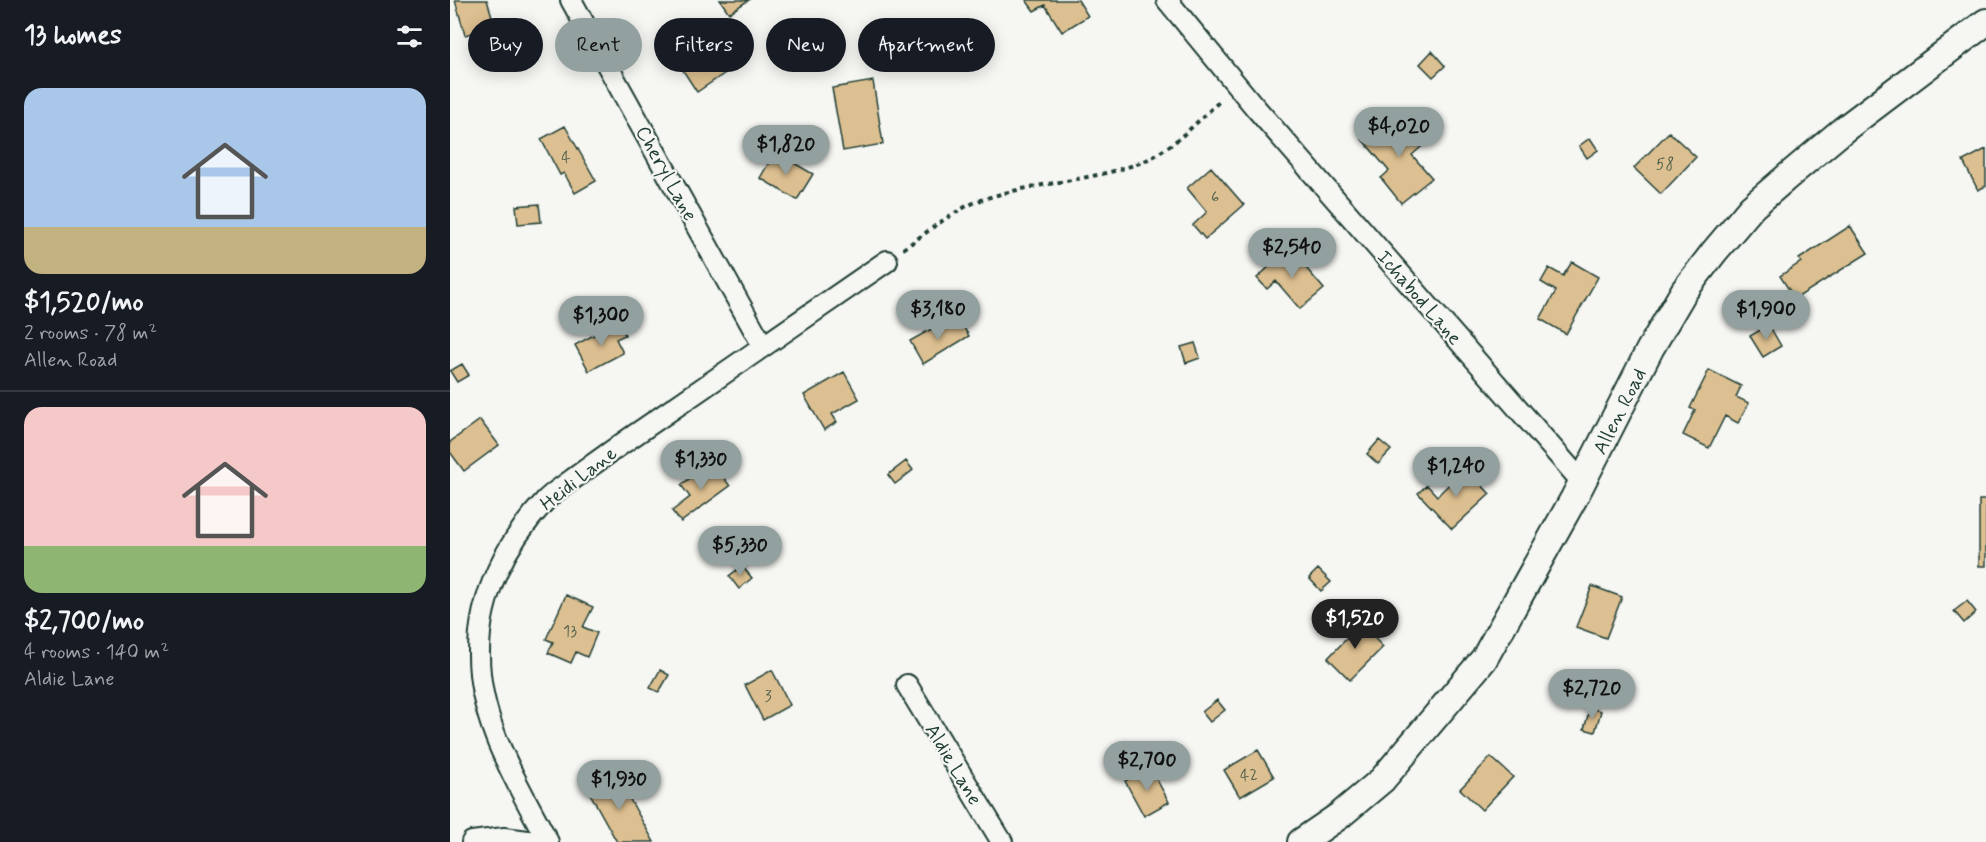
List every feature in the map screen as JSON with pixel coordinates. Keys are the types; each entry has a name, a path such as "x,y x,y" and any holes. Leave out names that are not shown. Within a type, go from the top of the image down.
{"street":[{"name":"Cheryl Lane","path":"571,0 763,346"},
{"name":"Ichabod Lane","path":"1167,0 1238,86 1582,482"},
{"name":"Allen Road","path":"1301,842 1339,816 1382,780 1484,659 1582,482 1650,349 1684,291 1752,207 1843,130 1986,22"},
{"name":"Heidi Lane","path":"548,842 499,746 486,709 479,652 484,604 494,579 522,530 546,500 886,261"},
{"name":"Aldie Lane","path":"907,685 1002,842"},
{"path":"472,842 504,838 536,842"}],"path":[{"path":"886,261 957,212 979,201 1012,191 1143,162 1173,142 1238,86"}],"building":[{"path":"455,0 487,0 493,18 468,18 468,34 465,35"},
{"path":"720,0 749,0 729,13"},
{"path":"1026,0 1078,0 1088,16 1062,32 1045,5 1034,11"},
{"path":"1432,51 1445,66 1433,77 1420,64"},
{"path":"684,72 727,72 697,92"},
{"path":"873,81 883,144 843,151 832,88"},
{"path":"1386,118 1402,138 1417,126 1428,141 1412,155 1432,178 1401,203 1381,178 1389,171 1362,139"},
{"path":"565,126 596,181 575,193 564,173 560,175 541,139"},
{"path":"1669,132 1696,157 1661,194 1634,168"},
{"path":"1590,138 1598,150 1587,158 1579,146"},
{"path":"1986,149 1986,186 1978,190 1963,161"},
{"path":"775,152 813,174 797,200 760,178"},
{"path":"1211,167 1244,205 1205,239 1193,225 1207,212 1187,188"},
{"path":"539,204 541,222 518,224 516,206"},
{"path":"1850,226 1868,253 1795,299 1780,276 1801,262 1799,259"},
{"path":"1289,248 1324,289 1300,309 1276,281 1267,289 1257,278"},
{"path":"1572,262 1598,277 1566,334 1540,319 1556,291 1541,282 1549,268 1563,276"},
{"path":"959,320 969,336 923,364 910,341 942,323 945,328"},
{"path":"618,322 625,335 616,339 623,353 589,371 575,345"},
{"path":"1769,325 1781,346 1763,357 1750,336"},
{"path":"1195,343 1200,358 1186,363 1181,347"},
{"path":"462,364 469,375 457,382 450,371"},
{"path":"1709,370 1741,386 1736,397 1749,403 1738,423 1725,416 1709,448 1683,435 1695,410 1690,408"},
{"path":"844,372 859,399 832,414 837,422 824,430 804,395"},
{"path":"480,420 499,445 464,471 450,452 450,442"},
{"path":"1379,440 1391,450 1378,464 1367,454"},
{"path":"906,461 913,470 895,484 888,475"},
{"path":"712,462 730,486 681,522 672,511 690,497 681,485"},
{"path":"1466,468 1490,494 1452,529 1418,493 1427,485 1437,496"},
{"path":"1979,500 1986,500 1986,566 1979,566"},
{"path":"742,566 752,578 739,589 729,576"},
{"path":"1318,569 1331,582 1321,591 1309,578"},
{"path":"1592,586 1622,597 1606,638 1576,627"},
{"path":"566,595 593,607 583,627 597,633 587,657 576,652 571,663 548,653 553,642 546,639"},
{"path":"1967,601 1976,612 1964,623 1954,611"},
{"path":"1355,618 1383,647 1350,680 1328,658 1352,633 1346,627"},
{"path":"660,670 669,675 659,692 650,688"},
{"path":"772,670 790,705 763,720 745,685"},
{"path":"1217,700 1225,710 1210,722 1202,712"},
{"path":"1590,708 1601,711 1595,732 1584,729"},
{"path":"1258,750 1274,777 1240,797 1224,770"},
{"path":"1491,757 1513,777 1482,810 1460,789"},
{"path":"1143,771 1145,775 1152,771 1169,802 1144,816 1125,781"},
{"path":"615,773 654,842 617,842 587,788"}]}
